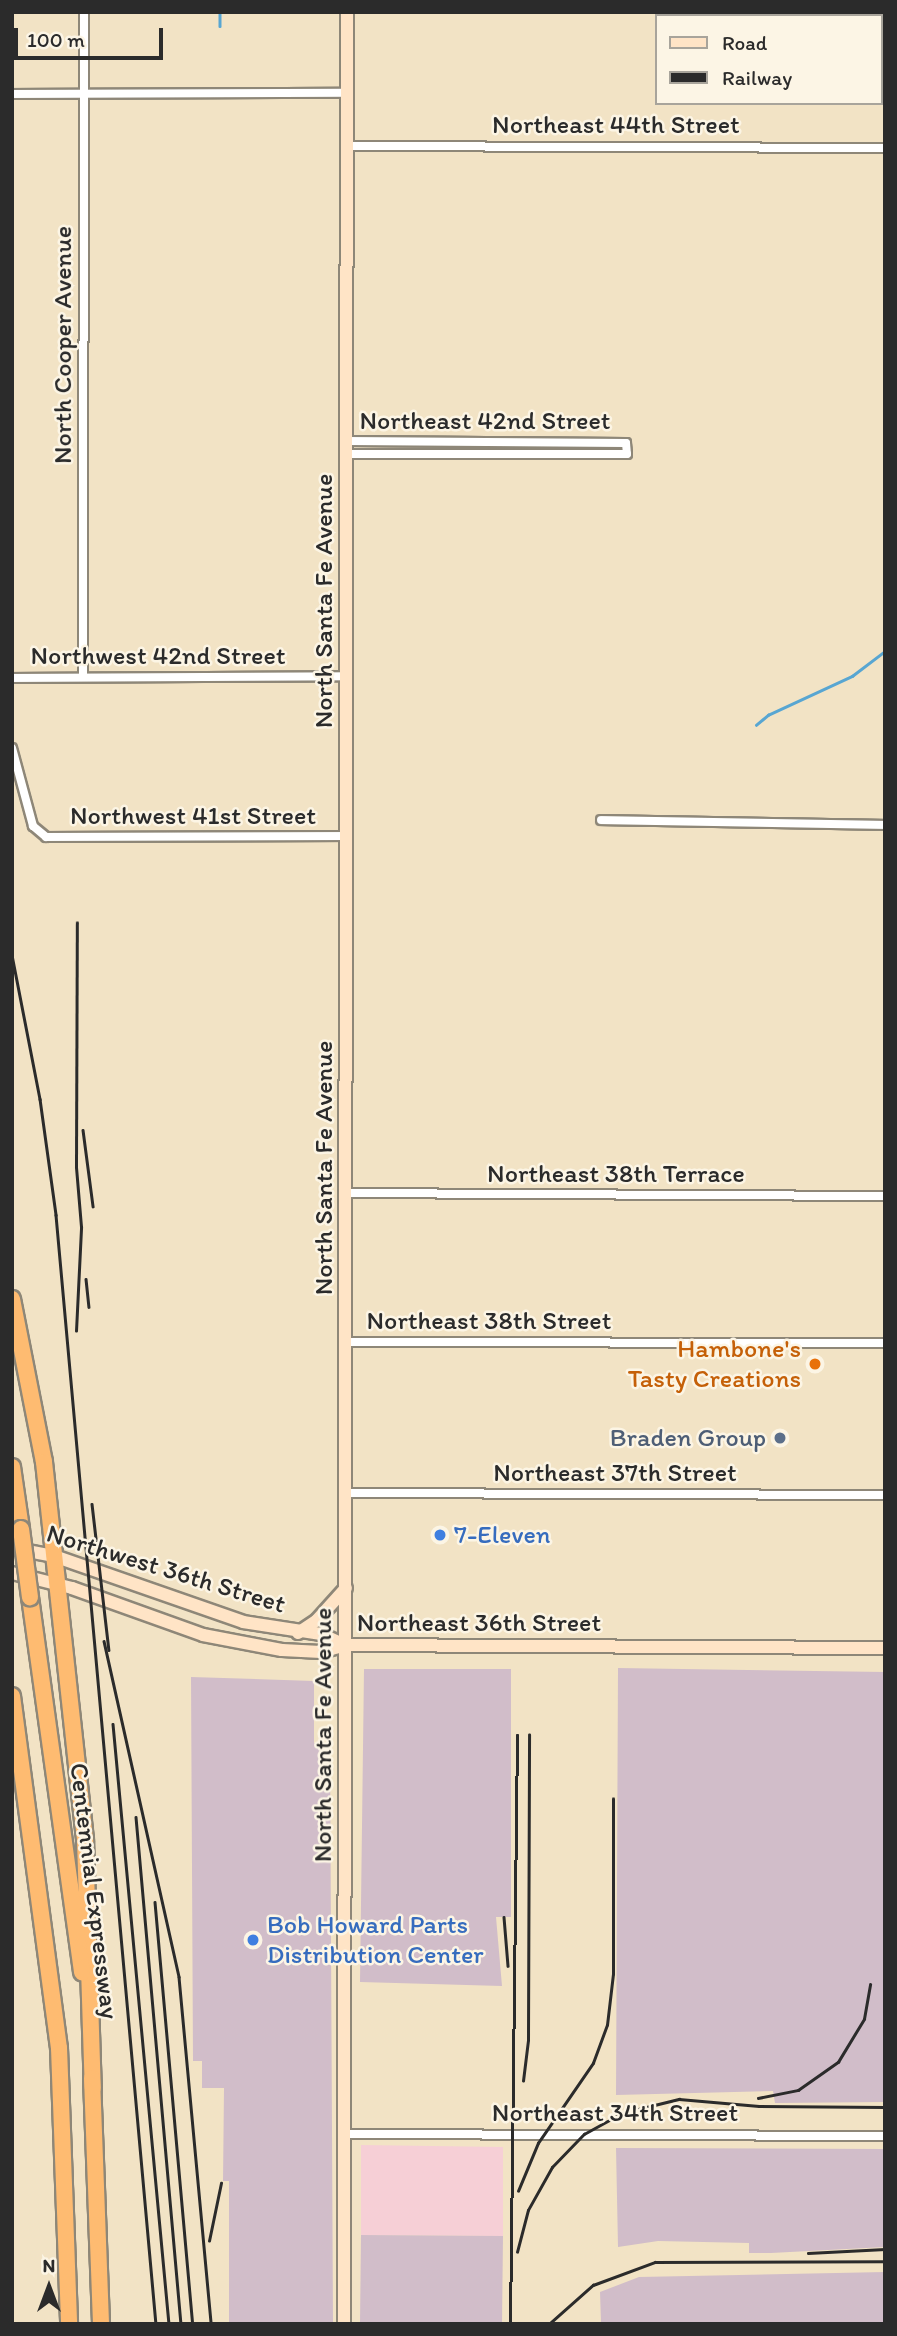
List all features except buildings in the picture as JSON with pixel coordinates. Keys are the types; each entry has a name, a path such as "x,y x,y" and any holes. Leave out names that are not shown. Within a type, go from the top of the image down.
{"highway":[{"path":"12,1298 44,1462 90,1904 93,2088"},
{"name":"Centennial Expressway","path":"12,1467 81,1969 93,2088 101,2324"},
{"name":"Centennial Expressway","path":"12,1696 59,2048 69,2324"}],"main road":[{"name":"North Santa Fe Avenue","path":"344,2324 347,12"},
{"name":"Northwest 36th Street","path":"12,1548 54,1556 219,1615 297,1633 321,1634 345,1645"},
{"path":"12,1573 56,1584"},
{"name":"Northwest 36th Street","path":"56,1584 83,1592"},
{"path":"297,1633 317,1620 346,1588"},
{"name":"Northeast 36th Street","path":"83,1592 245,1645 321,1652 345,1645 885,1648"}],"street":[{"name":"North Cooper Avenue","path":"83,677 84,12"},
{"path":"12,94 347,93"},
{"name":"Northeast 44th Street","path":"348,146 885,148"},
{"name":"Northeast 42nd Street","path":"626,443 626,454 347,447 626,443"},
{"name":"Northwest 42nd Street","path":"12,678 347,676"},
{"name":"Northwest 41st Street","path":"12,748 33,826 40,834 347,836"},
{"path":"601,820 885,825"},
{"name":"Northeast 38th Terrace","path":"346,1194 885,1196"},
{"name":"Northeast 38th Street","path":"346,1342 885,1343"},
{"name":"Northeast 37th Street","path":"346,1493 885,1495"},
{"name":"Northeast 34th Street","path":"344,2134 885,2136"}],"shaded area":[{"path":"618,1668 885,1672 885,2102 775,2103 773,2091 616,2095"},
{"path":"364,1669 511,1669 511,1917 496,1917 502,1986 360,1982"},
{"name":"Bob Howard Parts Distribution Center","path":"191,1677 314,1681 314,1743 330,1743 333,2324 229,2324 229,2181 223,2181 224,2088 202,2088 202,2061 193,2061"},
{"path":"361,2145 503,2147 503,2236 361,2235"},
{"path":"616,2148 885,2149 885,2247 749,2253 749,2243 658,2241 618,2247"},
{"path":"361,2235 503,2236 502,2324 360,2324"},
{"path":"885,2272 885,2324 601,2324 600,2292 639,2277"}],"waterway":[{"path":"220,12 220,26"},
{"path":"756,725 768,715 852,676 885,651"}],"railway":[{"path":"76,1331 81,1227 76,1167 77,923"},
{"path":"12,955 40,1099 56,1215 156,2324"},
{"path":"83,1130 93,1206"},
{"path":"86,1279 89,1307"},
{"path":"92,1504 109,1650"},
{"path":"104,1641 179,1977 211,2324"},
{"path":"113,1724 169,2324"},
{"path":"510,2324 517,1735"},
{"path":"523,2081 528,2040 529,1735"},
{"path":"518,2191 538,2143 593,2063 607,2025 613,1974 613,1799"},
{"path":"136,1817 181,2324"},
{"path":"155,1902 193,2324"},
{"path":"504,1917 508,1966"},
{"path":"758,2098 798,2090 838,2062 864,2019 870,1985"},
{"path":"517,2252 528,2210 552,2167 584,2134 622,2113 679,2099 759,2106 885,2107"},
{"path":"209,2241 221,2183"},
{"path":"808,2253 885,2249"},
{"path":"549,2324 593,2285 655,2262 885,2261"}],"place":[{"name":"Hambone's Tasty Creations","path":"815,1364"},
{"name":"Braden Group","path":"780,1438"},
{"name":"7-Eleven","path":"440,1535"},
{"name":"Bob Howard Parts Distribution Center","path":"253,1940"}]}
